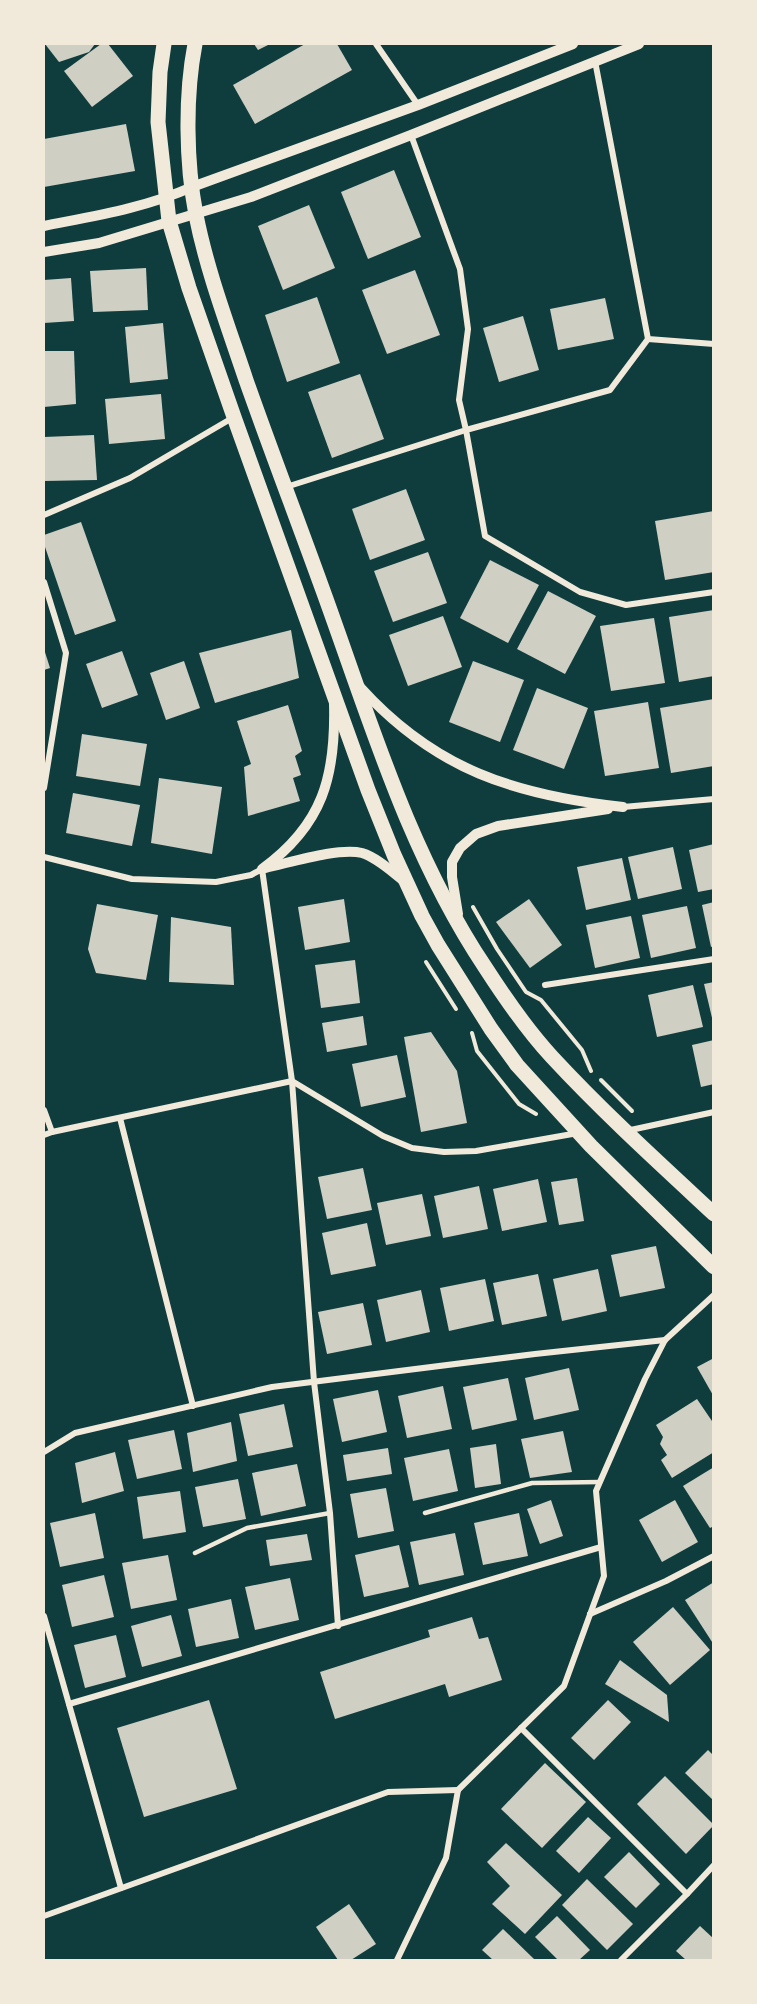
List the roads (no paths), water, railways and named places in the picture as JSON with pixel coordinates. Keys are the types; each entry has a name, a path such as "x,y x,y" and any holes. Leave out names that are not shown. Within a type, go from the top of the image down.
{"main road":[{"path":"164,44 160,72 158,122 169,221 189,288 333,694 368,790 407,884 438,945 516,1065 578,1133 714,1267"},
{"path":"195,44 188,94 192,187 206,256 284,488 402,810 463,932 484,966 532,1032 552,1056 626,1131 714,1214"}],"street":[{"path":"376,44 418,105"},
{"path":"44,226 166,199 192,187 418,105 573,44"},
{"path":"44,252 99,243 251,197 639,44"},
{"path":"284,488 466,430 610,390 648,339 594,61"},
{"path":"411,135 460,269 468,329 459,400 485,536 580,592 626,605 714,592"},
{"path":"648,339 714,344"},
{"path":"44,515 130,478 234,417"},
{"path":"44,582 66,653 44,788"},
{"path":"353,679 390,719 413,737 479,774 513,787 576,802 623,807"},
{"path":"44,856 132,879 216,882 251,875 262,869 296,839 308,825 321,802 329,777 333,752 333,694"},
{"path":"463,932 454,899 452,869 455,856 468,840 485,830 498,826 623,807 714,799"},
{"path":"262,869 354,852 371,857 407,884"},
{"path":"262,869 292,1081 314,1382 330,1514 338,1626"},
{"path":"545,985 714,959"},
{"path":"44,1136 52,1132 292,1081 383,1136 412,1148 444,1152 477,1151 578,1133"},
{"path":"44,1110 52,1132"},
{"path":"626,1131 714,1112"},
{"path":"120,1118 194,1406"},
{"path":"397,1960 446,1858 458,1790 564,1686 604,1576 596,1491 645,1379 665,1340 714,1295"},
{"path":"44,1452 75,1433 272,1387 665,1340"},
{"path":"69,1704 601,1547"},
{"path":"590,1614 666,1581 714,1556"},
{"path":"44,1616 121,1888"},
{"path":"521,1728 687,1894"},
{"path":"44,1916 388,1792 458,1790"},
{"path":"621,1960 714,1865"}],"lane":[{"path":"425,1513 532,1483 600,1482"},
{"path":"195,1553 247,1528 330,1514"}]}
